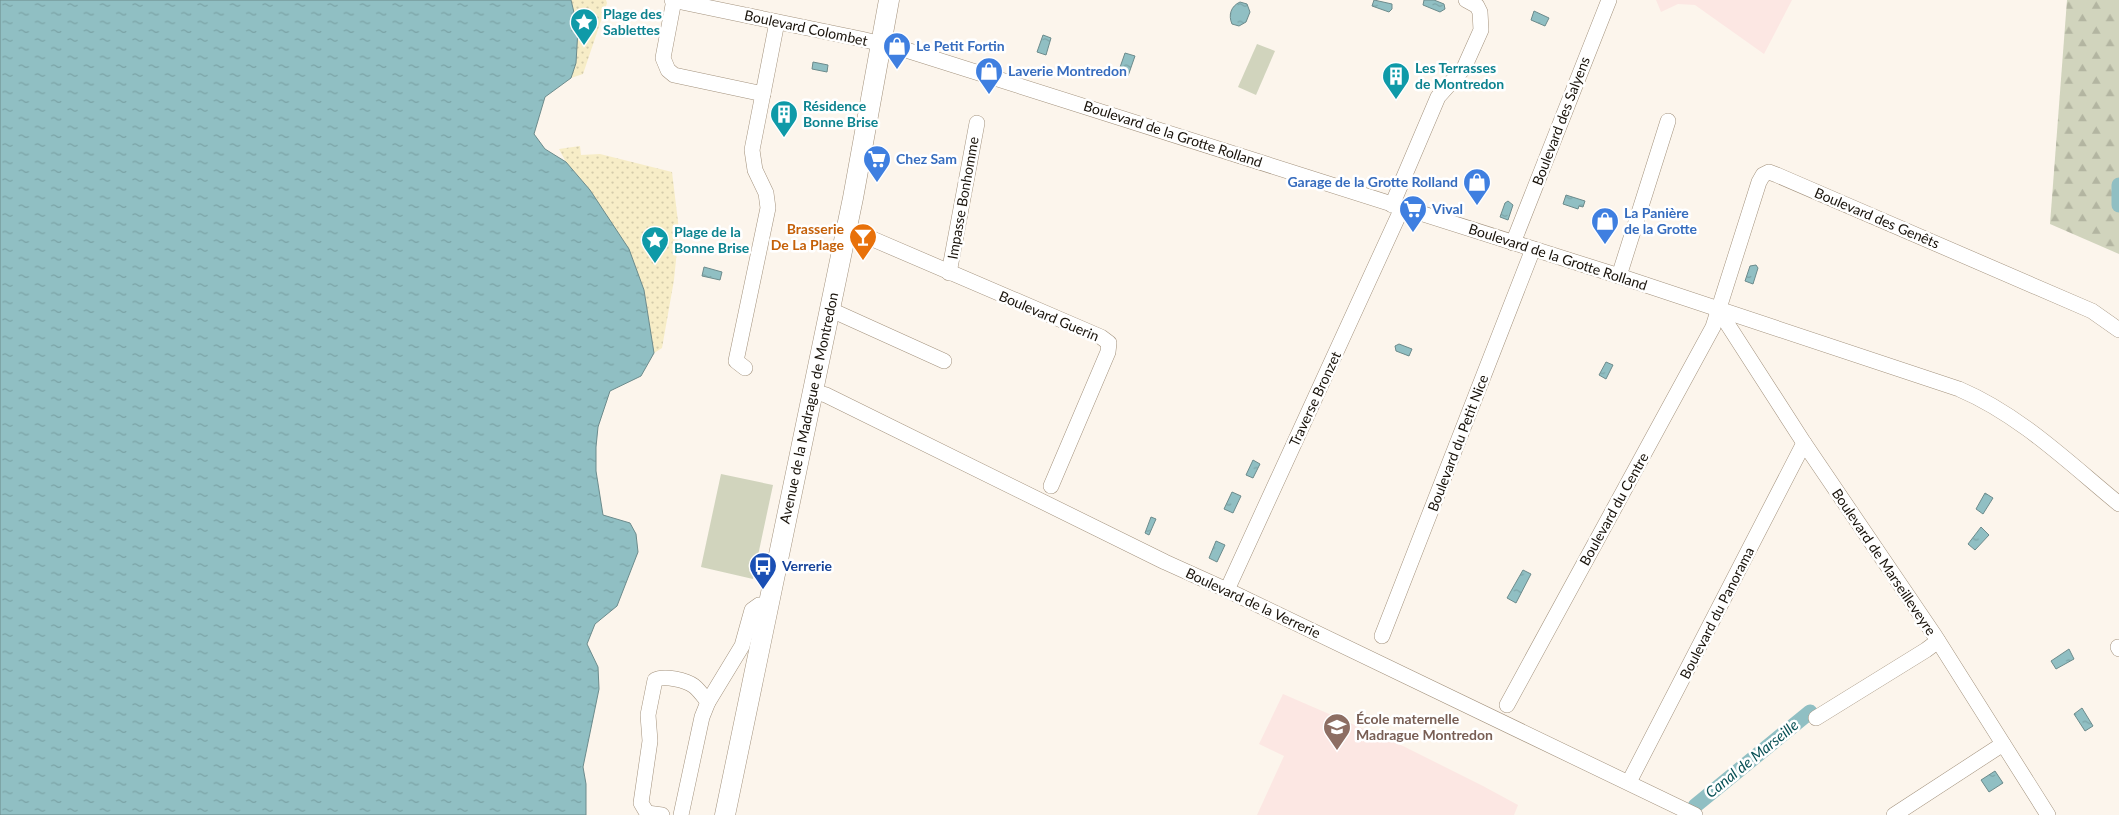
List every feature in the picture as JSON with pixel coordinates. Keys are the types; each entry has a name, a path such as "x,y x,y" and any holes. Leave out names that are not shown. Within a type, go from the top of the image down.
{"street":[{"name":"Boulevard Colombet","path":"673,0 882,43"},
{"path":"673,0 663,58 668,70 674,75 762,94"},
{"name":"Avenue de la Madrague de Montredon","path":"725,815 847,228 889,0"},
{"name":"Traverse Bronzet","path":"1227,590 1397,206 1438,97 1464,68 1481,30 1480,12 1476,6 1466,0"},
{"name":"Boulevard des Salyens","path":"1513,243 1609,0"},
{"path":"745,368 736,361 768,208 766,193 755,170 752,150 777,22"},
{"name":"Boulevard de la Grotte Rolland","path":"882,43 1619,276 1719,311 1959,389 1990,402 2027,429 2119,504"},
{"path":"1619,276 1668,121"},
{"name":"Impasse Bonhomme","path":"949,273 977,123"},
{"name":"Boulevard des Genêts","path":"1719,311 1759,182 1769,172 2092,311 2119,330"},
{"name":"Boulevard Guerin","path":"847,228 1101,337 1109,343 1108,352 1051,486"},
{"name":"Boulevard du Petit Nice","path":"1382,636 1533,249"},
{"path":"829,309 944,361"},
{"name":"Boulevard de Marseilleveyre","path":"1719,311 1804,444 1938,641 2048,815"},
{"name":"Boulevard du Centre","path":"1507,705 1713,327 1719,311"},
{"name":"Boulevard de la Verrerie","path":"812,391 826,395 1165,562 1695,815"},
{"name":"Boulevard du Panorama","path":"1629,782 1804,444"},
{"path":"681,815 702,717 708,702 742,646 752,610 759,605 768,606"},
{"path":"1816,718 1938,641"},
{"path":"662,815 646,813 640,803 650,741 648,715 654,680 659,677 685,682 694,686 708,702"},
{"path":"1894,815 2003,744"}],"shaded area":[{"path":"1656,0 1792,0 1764,54 1695,5 1678,4 1661,12"},
{"name":"École maternelle Madrague Montredon","path":"1283,694 1403,746 1483,786 1518,805 1514,815 1257,815 1284,756 1259,744"}],"green space":[{"path":"2067,0 2119,0 2119,254 2050,224"},
{"path":"1257,44 1275,51 1256,95 1238,87"},
{"path":"721,474 773,485 753,579 701,567"}],"sand":[{"name":"Plage des Sablettes","path":"571,0 606,0 607,3 583,74 571,78 576,58 577,39"},
{"name":"Plage de la Bonne Brise","path":"580,146 581,155 600,154 672,172 679,230 674,280 662,348 654,353 644,290 590,190 566,162 559,149"}],"water":[{"path":"0,0 571,0 578,29 576,63 571,78 545,97 534,134 545,149 566,162 590,190 629,249 644,290 654,353 641,376 610,391 598,427 596,471 603,515 630,523 636,534 638,552 617,606 595,624 587,644 598,667 599,689 583,767 586,784 586,815 0,815"},
{"path":"1374,0 1392,4 1392,9 1389,12 1372,6"},
{"path":"1424,0 1434,0 1444,4 1445,9 1440,12 1423,5"},
{"path":"1240,2 1247,4 1250,12 1246,22 1239,26 1232,24 1230,14 1232,8"},
{"path":"1534,11 1549,18 1545,26 1531,20"},
{"path":"1043,35 1051,38 1046,55 1037,52"},
{"path":"1125,53 1135,56 1128,76 1118,73"},
{"path":"813,62 828,65 827,72 812,69"},
{"path":"1566,195 1585,201 1583,207 1579,206 1578,209 1563,204"},
{"path":"1508,201 1513,205 1508,220 1500,217 1505,203"},
{"path":"1756,265 1758,268 1753,284 1745,281 1750,266"},
{"path":"704,267 722,272 720,280 702,276"},
{"path":"1399,344 1412,349 1409,356 1396,351 1395,346"},
{"path":"1606,362 1613,365 1606,379 1599,375"},
{"path":"1253,460 1260,464 1253,478 1246,475"},
{"path":"1232,492 1241,496 1233,513 1224,509"},
{"path":"1985,493 1993,498 1983,514 1976,509"},
{"path":"1151,517 1156,519 1149,535 1145,533"},
{"path":"1981,527 1989,535 1975,550 1968,544"},
{"path":"1216,541 1225,545 1217,562 1209,558"},
{"path":"1523,570 1531,574 1516,603 1507,598"},
{"path":"2069,649 2074,659 2056,669 2051,661"},
{"path":"2082,708 2093,726 2085,731 2074,714"},
{"path":"1995,771 2003,783 1989,792 1981,780"}],"waterway":[{"name":"Canal de Marseille","path":"2119,185 2119,205"},
{"name":"Canal de Marseille","path":"1695,806 1810,712"}],"place":[{"name":"Plage des Sablettes","path":"584,46"},
{"name":"Le Petit Fortin","path":"897,70"},
{"name":"Laverie Montredon","path":"989,95"},
{"name":"Les Terrasses de Montredon","path":"1396,100"},
{"name":"Résidence Bonne Brise","path":"784,138"},
{"name":"Chez Sam","path":"877,183"},
{"name":"Garage de la Grotte Rolland","path":"1477,206"},
{"name":"Vival","path":"1413,233"},
{"name":"La Panière de la Grotte","path":"1605,245"},
{"name":"Brasserie De La Plage","path":"863,261"},
{"name":"Plage de la Bonne Brise","path":"655,264"},
{"name":"Verrerie","path":"763,590"},
{"name":"École maternelle Madrague Montredon","path":"1337,751"}]}
